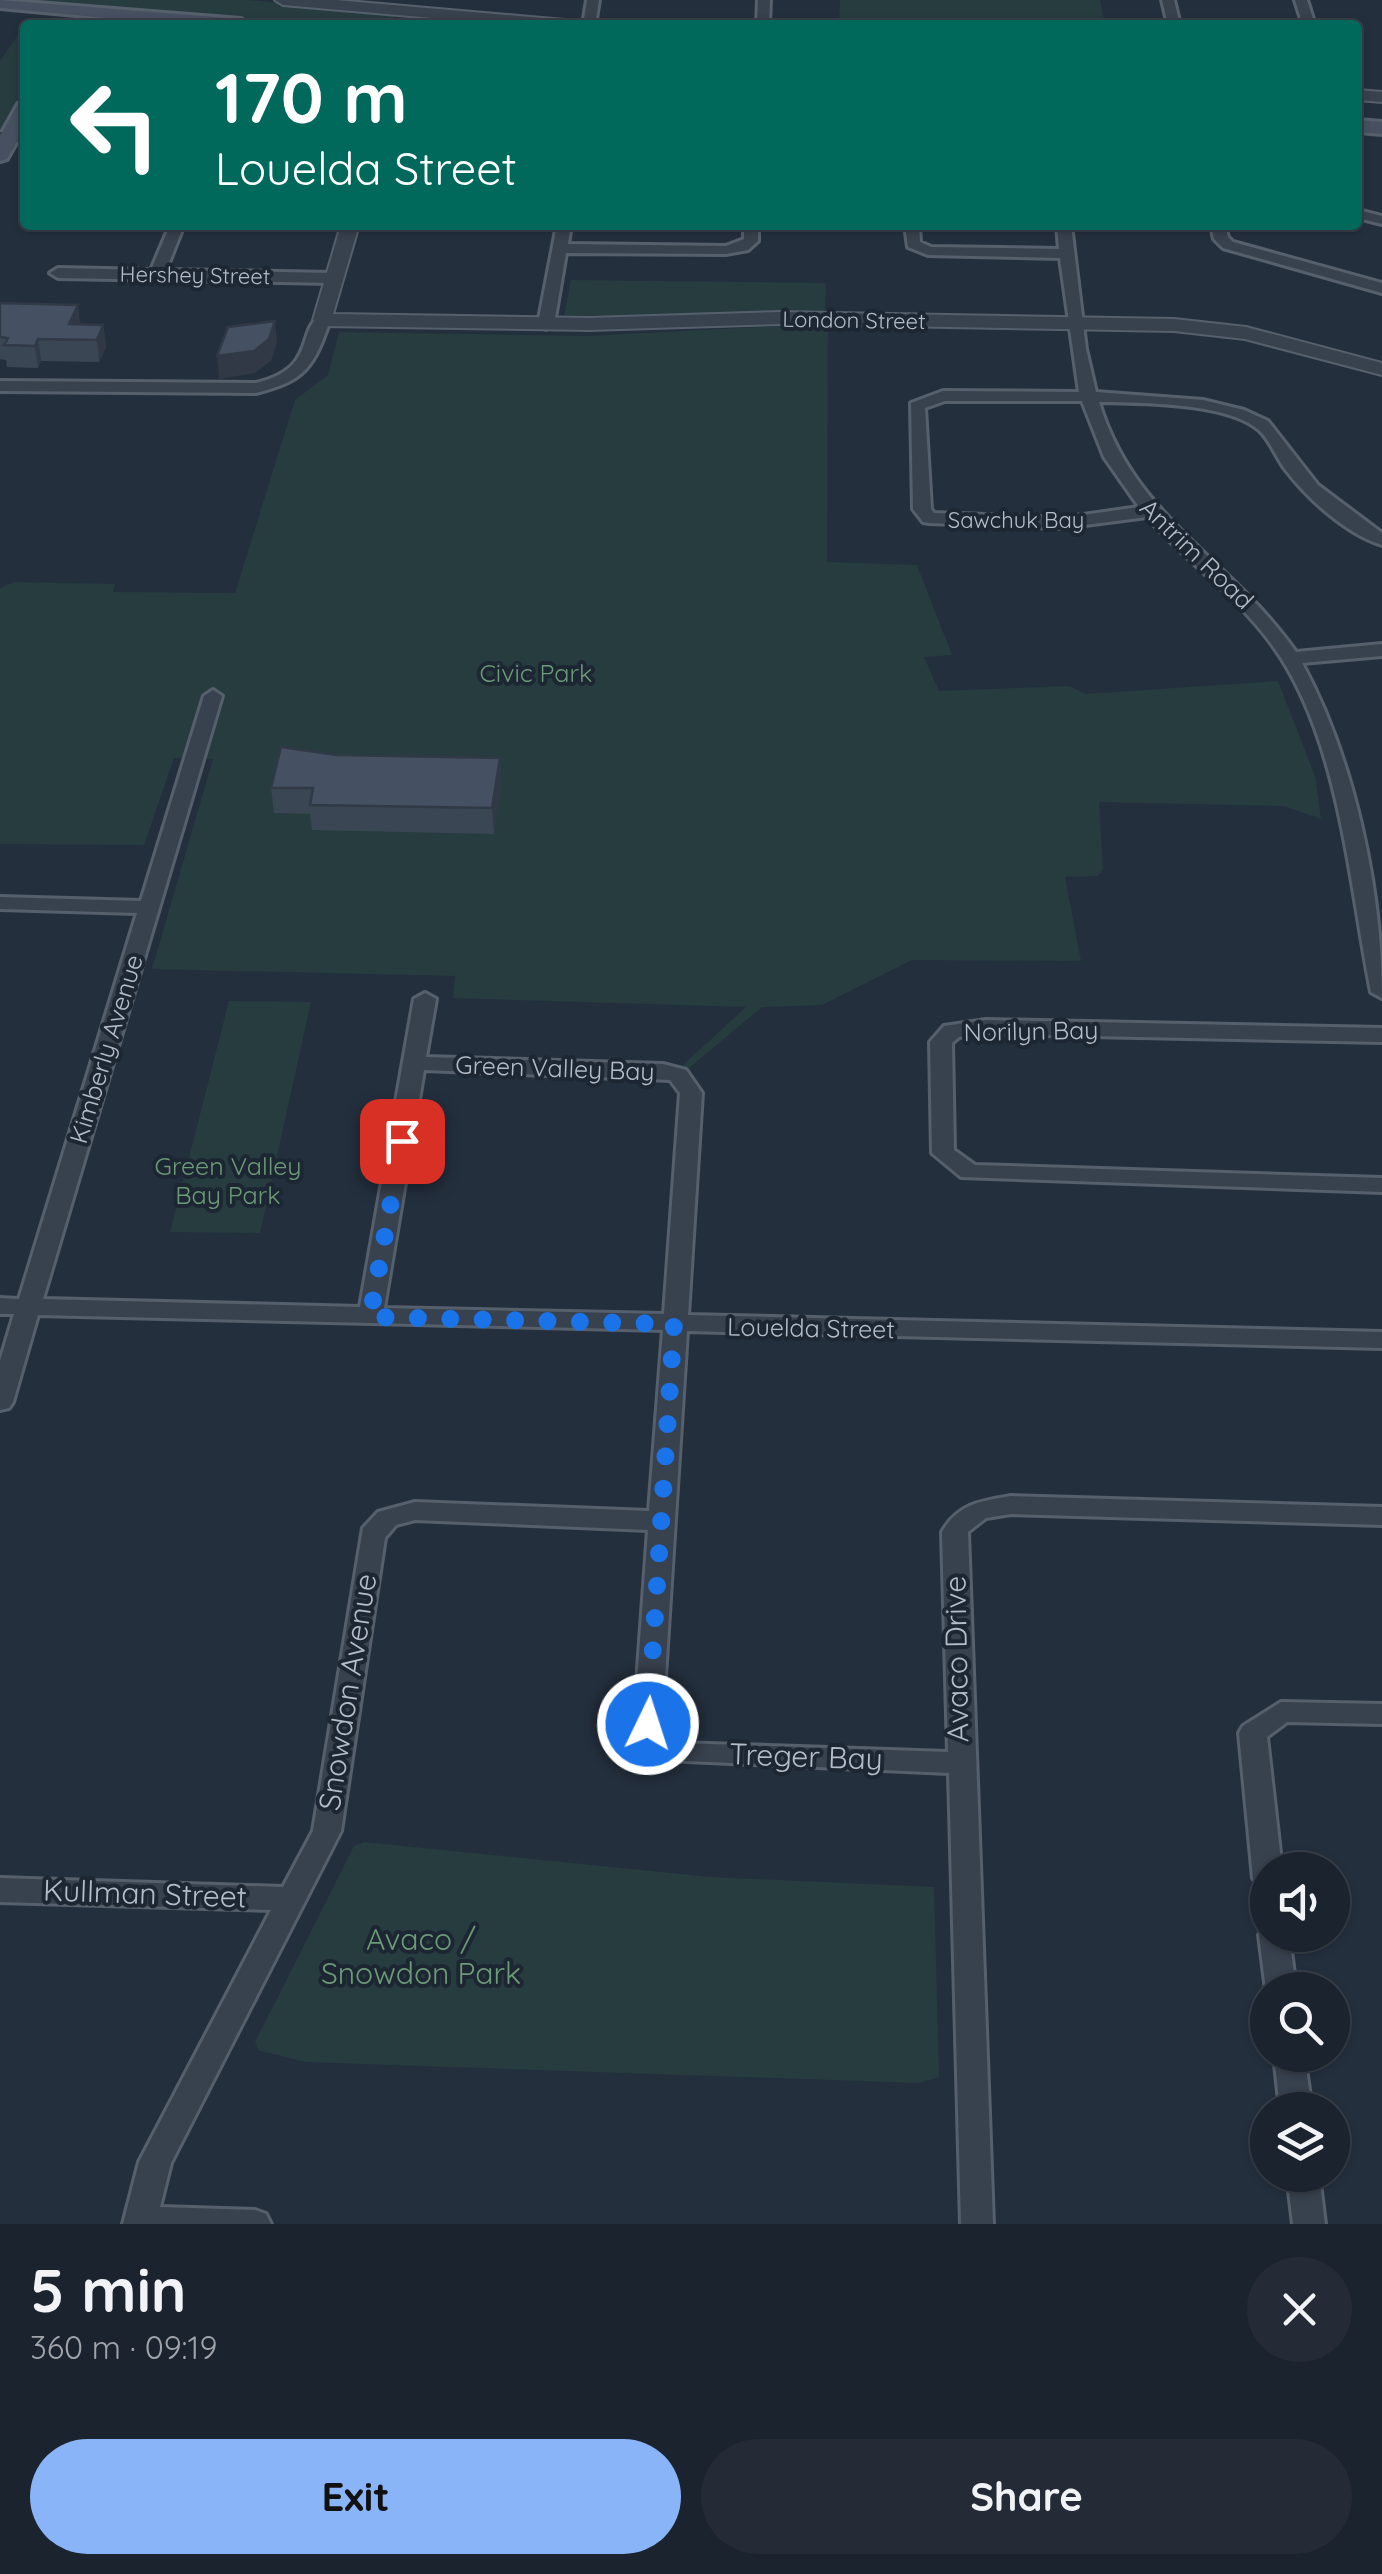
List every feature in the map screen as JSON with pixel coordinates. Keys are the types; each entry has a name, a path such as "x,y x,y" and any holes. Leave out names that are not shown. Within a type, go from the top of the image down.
{"main road":[{"path":"0,2 75,17 137,20"},
{"path":"9,141 20,118"}],"street":[{"path":"282,0 507,20"},
{"path":"157,275 176,230"},
{"path":"0,386 245,389 295,375 308,361 348,230"},
{"path":"546,324 563,230"},
{"path":"560,248 726,250 743,248 751,230"},
{"path":"912,230 913,244 928,252 1068,254"},
{"name":"Antrim Road","path":"1065,230 1087,398 1107,452 1150,512 1235,588 1291,658 1330,749 1382,992"},
{"path":"1219,230 1220,239 1228,245 1382,288"},
{"name":"Hershey Street","path":"58,273 333,278"},
{"name":"London Street","path":"322,320 546,324 780,318 1174,324 1246,332 1382,369"},
{"name":"Sawchuk Bay","path":"1087,398 943,396 920,402 924,513 951,522 1062,524 1150,512"},
{"path":"1087,398 1183,402 1260,423 1296,472 1382,540"},
{"path":"1291,658 1382,650"},
{"name":"Kimberly Avenue","path":"0,1402 212,696"},
{"path":"0,903 148,907"},
{"name":"Green Valley Bay","path":"370,1317 425,1000"},
{"name":"Norilyn Bay","path":"1382,1035 986,1026 952,1031 942,1042 942,1153 969,1172 1382,1185"},
{"name":"Green Valley Bay","path":"417,1063 662,1071 685,1080 691,1092 674,1324"},
{"name":"Louelda Street","path":"0,1306 1382,1340"},
{"name":"Treger Bay","path":"674,1324 648,1724 654,1743 674,1752 960,1763"},
{"name":"Avaco Drive","path":"977,2224 954,1532 960,1519 978,1510 1010,1505 1382,1516"},
{"name":"Snowdon Avenue","path":"139,2222 154,2162 328,1831 372,1534 387,1518 414,1511 662,1521"},
{"path":"1265,1852 1253,1732 1281,1712 1382,1714"},
{"name":"Kullman Street","path":"0,1890 290,1899"},
{"path":"1306,2192 1310,2224"},
{"path":"139,2222 255,2224"}],"green space":[{"path":"3,0 248,0 395,14 393,20 228,20"},
{"path":"840,0 1100,0 1104,20 839,20"},
{"path":"20,32 20,102 0,132 0,61"},
{"path":"571,280 826,283 825,311 564,316"},
{"name":"Civic Park","path":"828,327 827,562 917,565 952,655 924,657 939,691 1069,686 1086,694 1278,681 1315,776 1321,819 1284,806 1099,802 1103,869 1098,876 1065,877 1081,961 912,960 822,1005 762,1007 689,1068 682,1066 746,1007 453,998 455,976 152,969 213,759 174,758 144,845 0,844 0,588 15,582 115,584 113,592 235,593 295,400 328,375 339,332 587,336"},
{"name":"Green Valley Bay Park","path":"229,1001 311,1002 260,1233 170,1232"},
{"name":"Avaco / Snowdon Park","path":"364,1842 710,1877 934,1887 939,2077 919,2083 306,2062 258,2050 255,2042 354,1846"}],"building":[{"path":"0,303 78,305 69,324 103,325 97,340 38,339 35,346 4,345 8,338 0,337"},
{"path":"275,321 269,339 254,351 217,356 228,327"},
{"path":"281,747 337,755 500,758 492,808 310,805 313,788 271,788"}],"route":[{"path":"402,1141 370,1317 674,1324 648,1724"}]}
